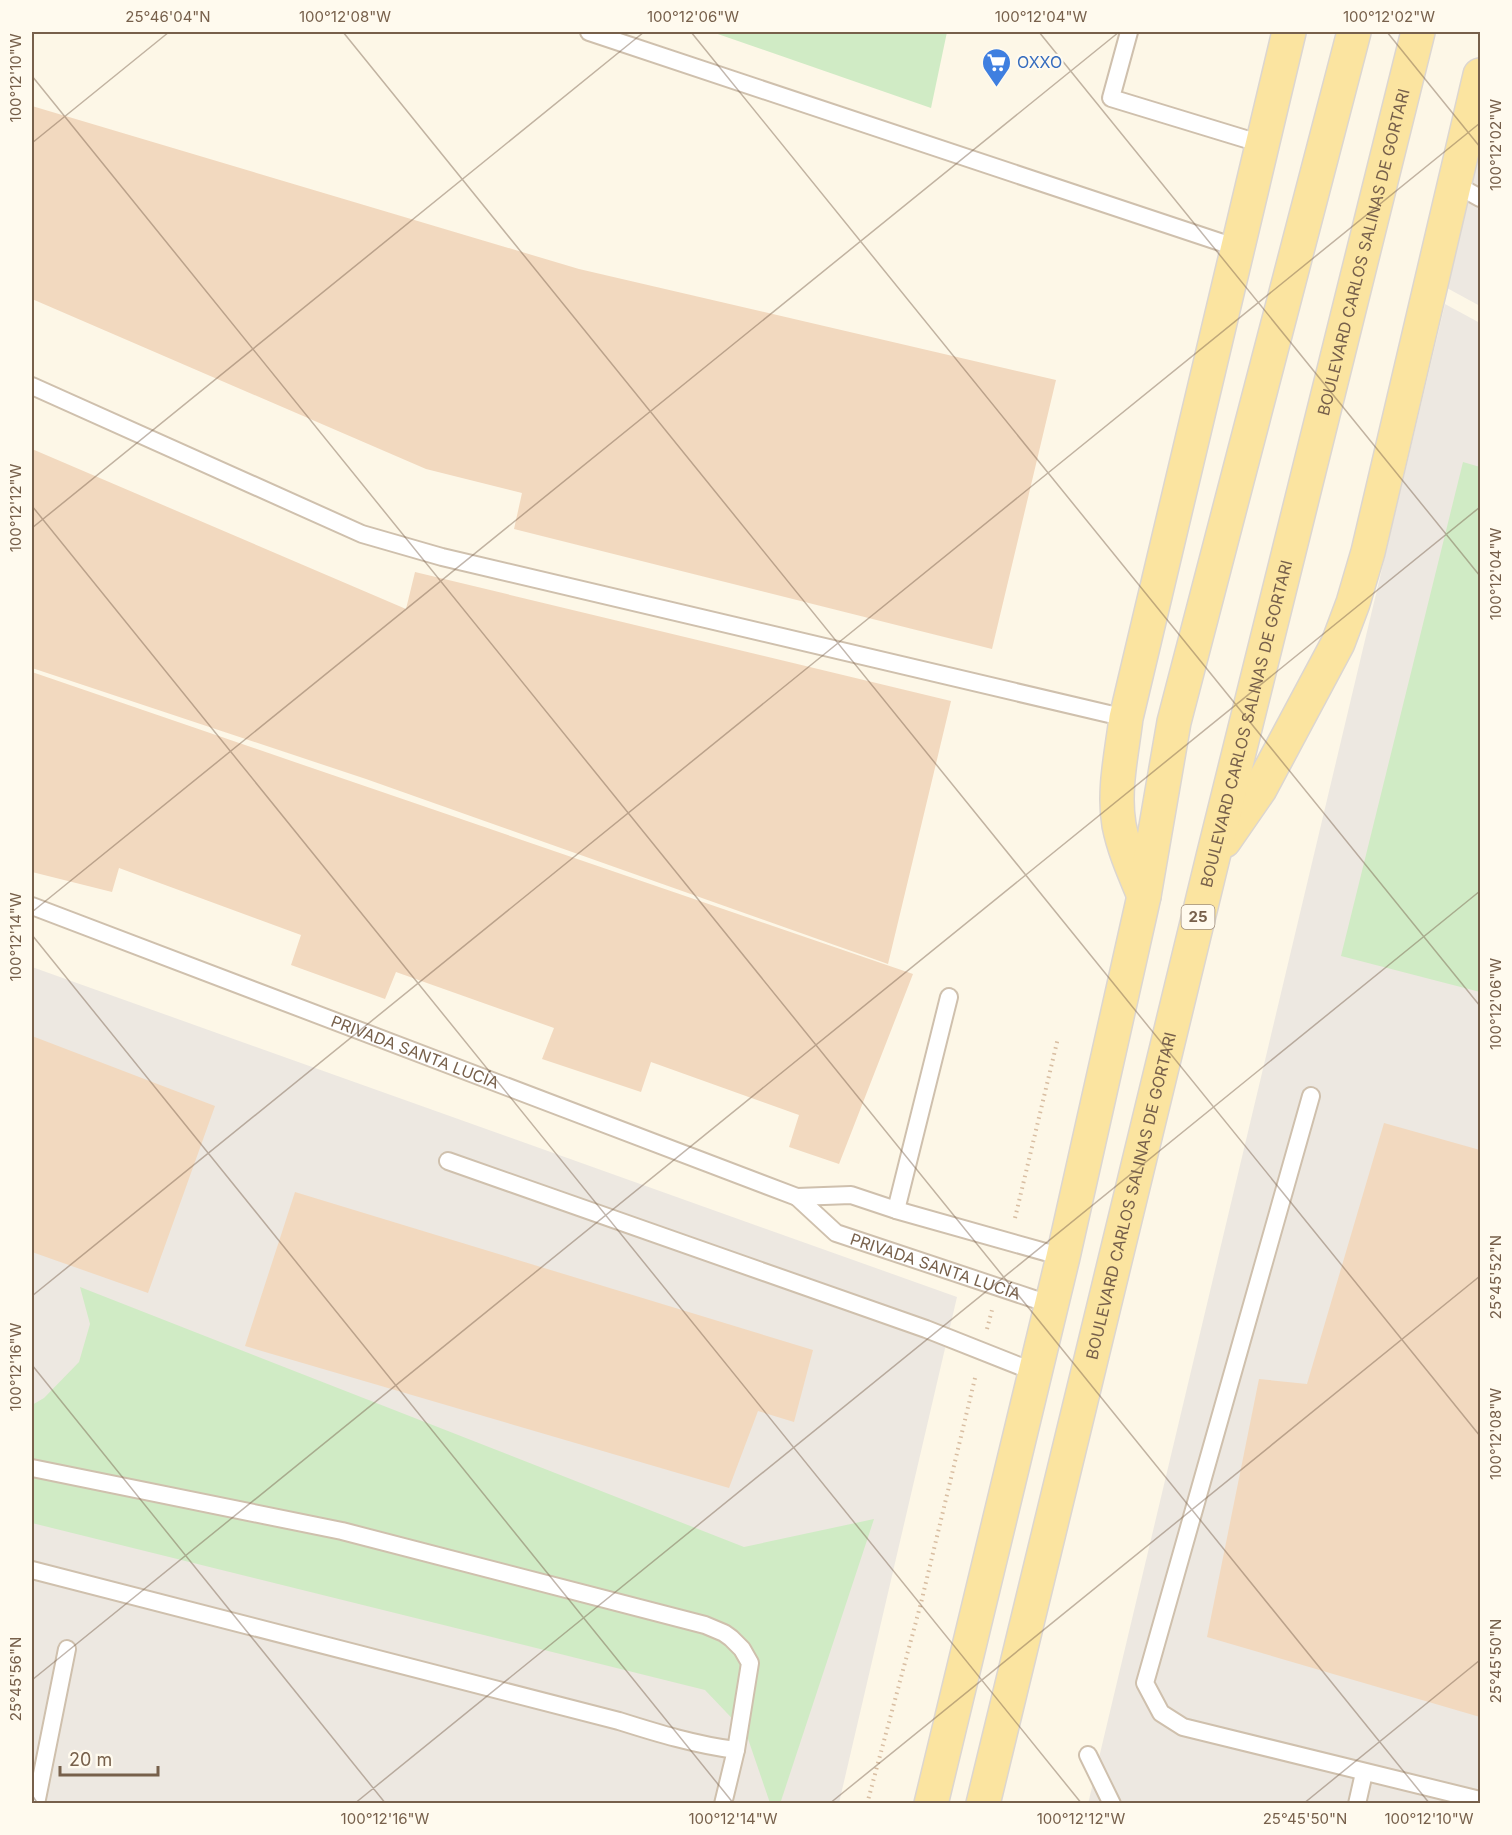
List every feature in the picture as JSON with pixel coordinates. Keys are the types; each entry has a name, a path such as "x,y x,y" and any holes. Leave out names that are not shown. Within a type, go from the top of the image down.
{"main road":[{"path":"1144,896 1125,852 1119,824 1117,799 1126,718 1289,32"},
{"path":"931,1803 1037,1373 1144,896 1174,722 1354,32"},
{"name":"BOULEVARD CARLOS SALINAS DE GORTARI","path":"983,1803 1213,857 1418,32"},
{"path":"1213,857 1260,789 1338,643 1353,603 1468,191 1480,75"}],"lane":[{"path":"589,32 1238,248"},
{"path":"1129,32 1111,98 1262,144"},
{"path":"32,386 373,537 442,557 1126,718"},
{"name":"PRIVADA SANTA LUCÍA","path":"32,906 797,1197 836,1233 1052,1305"},
{"path":"896,1210 949,997"},
{"path":"1311,1096 1145,1683 1161,1713 1183,1727 1480,1800"},
{"path":"448,1161 926,1329 1037,1373"},
{"name":"PRIVADA SANTA LUCÍA","path":"797,1197 851,1195 1063,1257"},
{"path":"32,1468 342,1531 705,1625 724,1633 742,1650 750,1663 736,1750 723,1803"},
{"path":"32,1570 607,1718 714,1748 736,1750"},
{"path":"36,1803 67,1648"},
{"path":"1088,1755 1113,1803"},
{"path":"1357,1803 1364,1773"}],"path":[{"path":"1009,1242 1058,1038"},
{"path":"867,1803 921,1603 998,1287"}],"shaded area":[{"path":"1480,147 1480,306 1447,288"},
{"path":"1445,304 1480,323 1480,1803 1088,1804"},
{"path":"32,967 957,1297 839,1803 32,1804"}],"green space":[{"path":"712,32 947,32 931,108"},
{"path":"1463,462 1480,467 1480,992 1341,956"},
{"path":"80,1287 744,1547 874,1519 780,1804 770,1803 746,1733 705,1690 32,1523 32,1405 44,1398 79,1362 90,1324"}],"building":[{"path":"32,106 579,269 1056,380 992,649 514,529 522,493 426,469 32,299"},
{"path":"32,449 406,609 415,572 951,701 888,964 366,779 32,668"},
{"path":"32,672 913,974 839,1164 789,1147 799,1115 651,1062 641,1092 542,1059 554,1028 396,972 385,999 291,965 301,935 119,868 112,892 32,872"},
{"path":"32,1036 215,1106 148,1293 32,1252"},
{"path":"1384,1123 1480,1150 1480,1717 1207,1637 1259,1379 1307,1384"},
{"path":"295,1192 813,1350 794,1422 758,1411 729,1488 245,1346"}],"place":[{"name":"OXXO","path":"996,88"}]}
